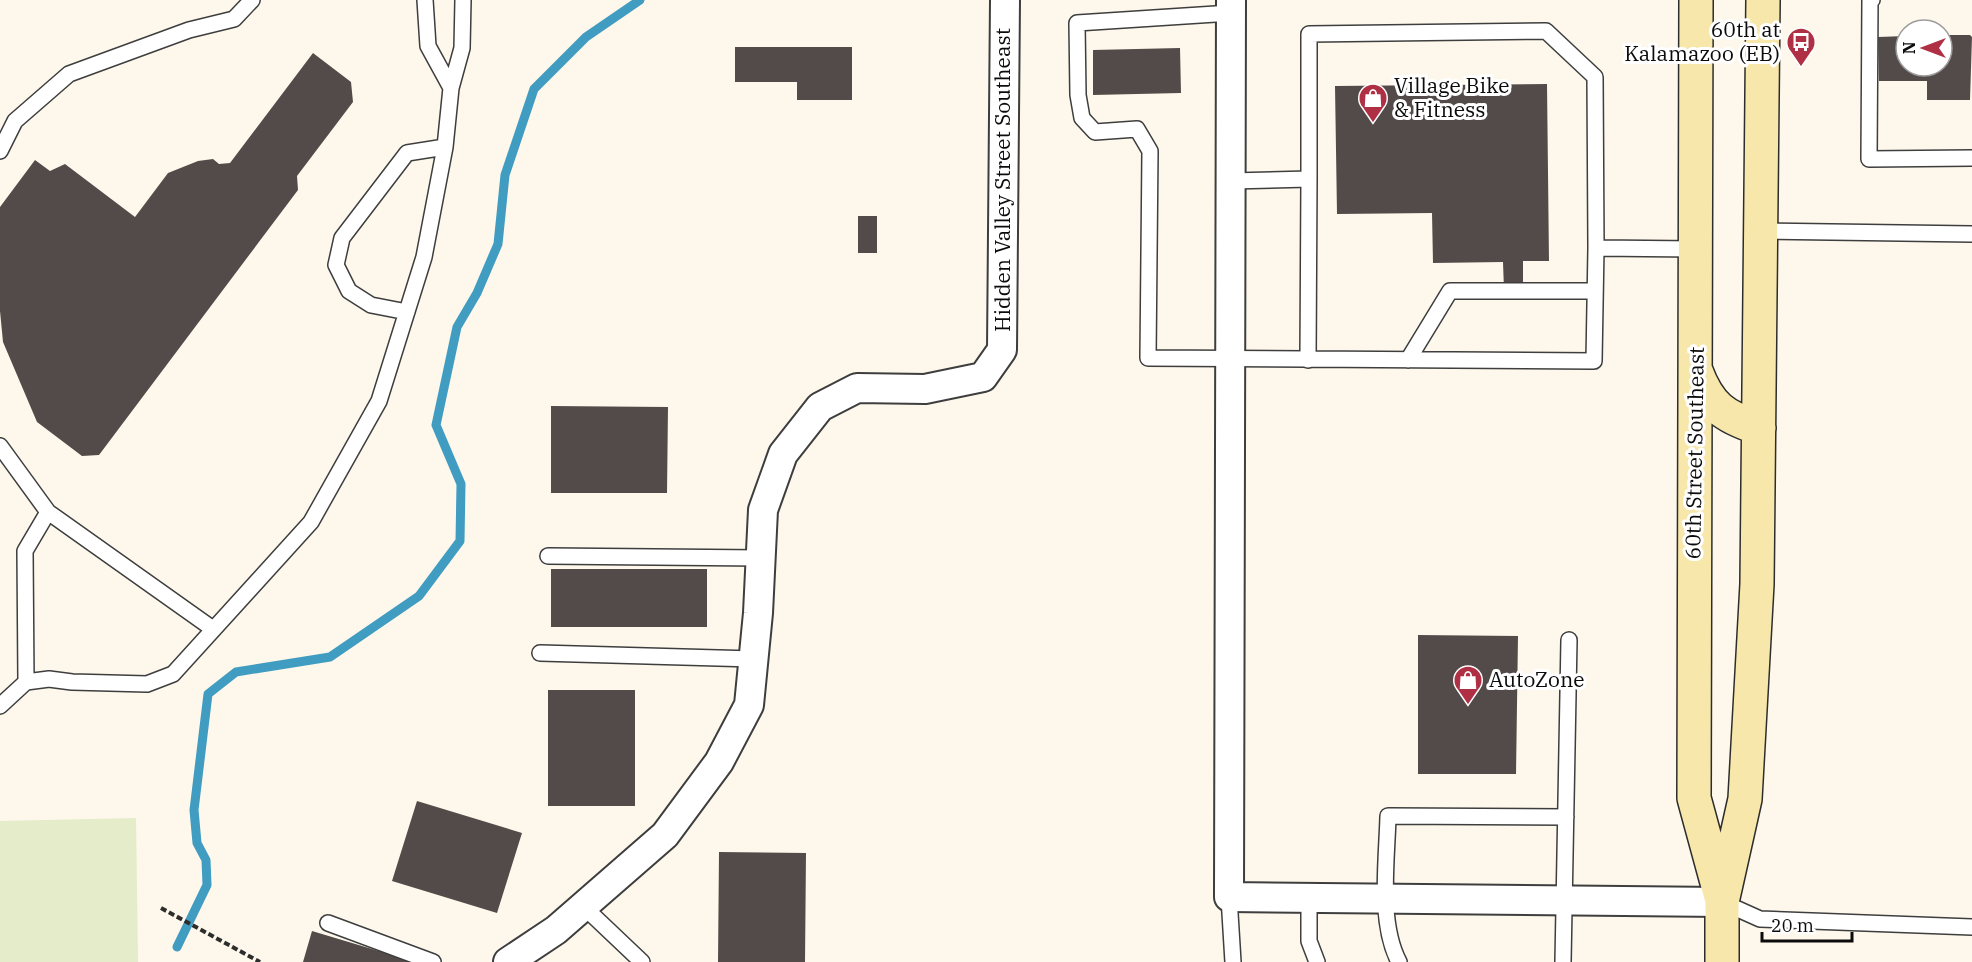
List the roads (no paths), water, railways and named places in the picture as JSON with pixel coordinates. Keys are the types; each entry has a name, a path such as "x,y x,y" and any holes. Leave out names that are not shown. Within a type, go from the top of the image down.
{"main road":[{"name":"60th Street Southeast","path":"1696,0 1694,798 1722,902"},
{"name":"60th Street Southeast","path":"1722,962 1722,902 1745,799 1757,584 1763,0"},
{"path":"1696,369 1702,389 1715,407 1736,421 1759,428"}],"street":[{"name":"Hidden Valley Street Southeast","path":"508,962 556,930 665,835 718,762 749,705 763,510 783,454 820,407 857,388 924,389 983,377 1002,350 1005,0"},
{"path":"1232,6 1229,897 1722,902"}],"lane":[{"path":"0,152 15,121 69,74 189,30 234,19 252,0"},
{"path":"425,0 428,46 452,88"},
{"path":"0,706 26,682 49,679 72,682 147,684 173,674 311,522 379,400 424,257 446,147 452,88 462,48 463,0"},
{"path":"1872,0 1870,0 1869,159 1972,158"},
{"path":"1232,6 1077,23 1078,95 1082,118 1095,132 1137,129 1150,151 1148,358 1230,360 1594,361 1595,77 1546,31 1309,34 1308,360"},
{"path":"407,312 371,305 349,291 336,265 342,238 407,153 446,147"},
{"path":"1232,181 1309,179"},
{"path":"1761,231 1972,234"},
{"path":"1596,248 1696,249"},
{"path":"1408,360 1450,291 1595,291"},
{"path":"0,446 48,512 213,629"},
{"path":"26,682 25,551 48,512"},
{"path":"548,556 761,558"},
{"path":"1563,962 1569,640"},
{"path":"540,653 754,659"},
{"path":"1399,962 1391,946 1386,899 1388,816 1566,817"},
{"path":"1229,897 1233,962"},
{"path":"1309,898 1309,941 1317,962"},
{"path":"1722,902 1760,920 1972,927"},
{"path":"583,906 642,962"},
{"path":"328,923 433,962"}],"waterway":[{"path":"177,947 207,885 206,860 197,843 194,810 208,694 236,672 330,657 419,596 460,541 461,484 436,425 457,327 477,293 498,244 505,175 534,89 586,37 640,0"}],"place":[{"name":"60th at Kalamazoo (EB)","path":"1801,68"},
{"name":"Village Bike & Fitness","path":"1373,124"},
{"name":"AutoZone","path":"1468,706"}]}
